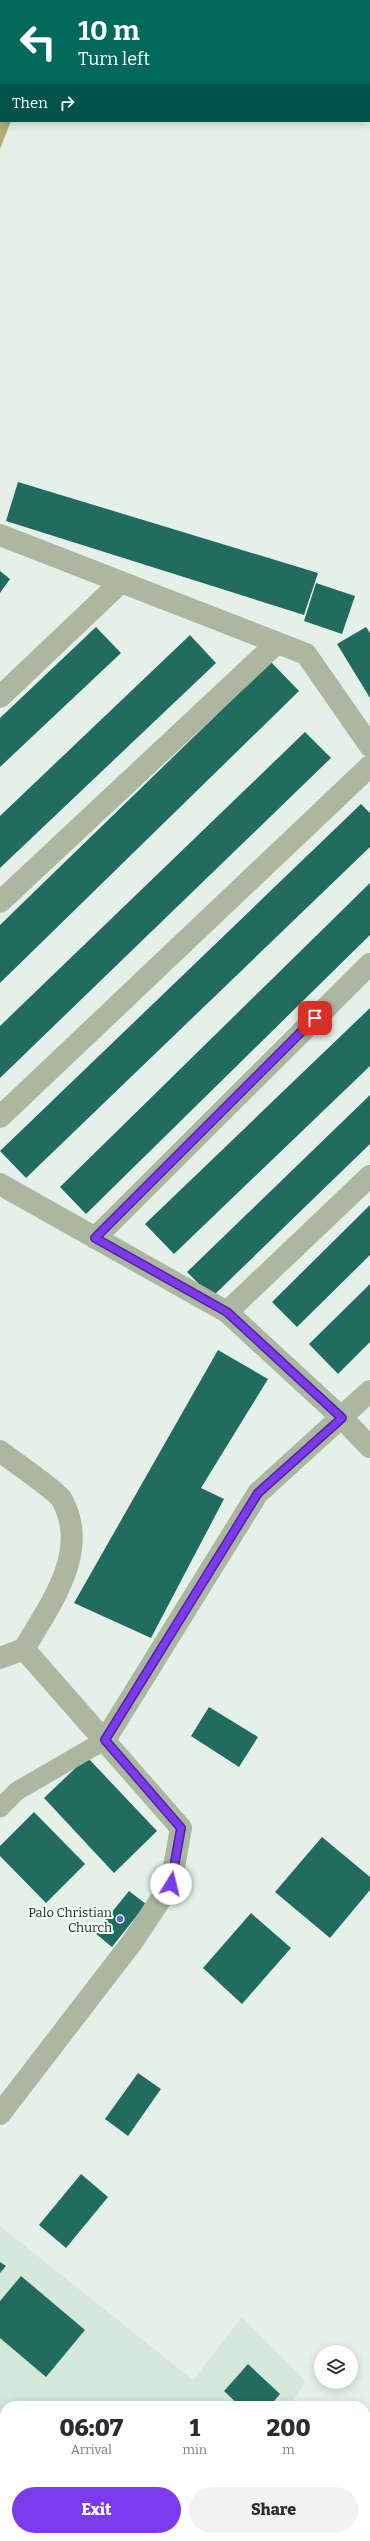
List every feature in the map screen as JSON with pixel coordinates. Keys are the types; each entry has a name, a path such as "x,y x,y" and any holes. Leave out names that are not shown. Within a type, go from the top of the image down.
{"street":[{"path":"0,535 306,654 370,746"},
{"path":"0,697 121,582"},
{"path":"0,902 277,643"},
{"path":"0,1117 370,766"},
{"path":"95,1238 370,964"},
{"path":"227,1312 370,1176"},
{"path":"0,1184 227,1312 342,1418 370,1447"},
{"path":"105,1740 258,1493 370,1391"},
{"path":"0,1451 62,1499 73,1534 65,1577 24,1649 0,1658"},
{"path":"0,2114 132,1941 171,1884 181,1828 24,1649"}],"lane":[{"path":"0,1808 17,1791 105,1740"}],"shaded area":[{"path":"0,122 11,122 0,149"},
{"path":"0,2226 193,2380 242,2317 306,2381 292,2401 0,2401"}],"building":[{"path":"18,482 318,573 304,615 6,521"},
{"path":"0,571 10,579 0,593"},
{"path":"316,583 355,596 342,634 304,621"},
{"path":"96,627 121,653 0,767 0,718"},
{"path":"366,627 370,633 370,698 337,644"},
{"path":"190,635 216,663 0,868 0,816"},
{"path":"271,662 299,691 0,983 0,925"},
{"path":"305,732 331,758 0,1078 0,1026"},
{"path":"361,804 370,813 370,847 26,1178 0,1151"},
{"path":"370,883 370,935 86,1214 60,1187"},
{"path":"370,1008 370,1066 174,1254 145,1224"},
{"path":"370,1095 370,1144 212,1297 187,1272"},
{"path":"370,1205 370,1255 297,1327 272,1302"},
{"path":"370,1284 370,1342 338,1374 309,1344"},
{"path":"218,1350 268,1379 201,1488 224,1499 151,1638 74,1603"},
{"path":"209,1707 258,1737 239,1767 191,1736"},
{"path":"87,1757 157,1831 114,1873 44,1798"},
{"path":"34,1812 85,1864 46,1903 0,1856 0,1846"},
{"path":"322,1837 370,1877 370,1890 330,1938 275,1892"},
{"name":"Palo Christian Church","path":"129,1891 146,1904 112,1947 95,1933"},
{"path":"251,1913 291,1948 242,2004 203,1968"},
{"path":"138,2073 161,2089 128,2136 105,2119"},
{"path":"81,2174 108,2197 66,2248 39,2225"},
{"path":"0,2262 6,2266 0,2273"},
{"path":"21,2276 85,2330 46,2377 0,2338 0,2301"},
{"path":"248,2364 280,2394 274,2401 235,2401 224,2391"}],"place":[{"name":"Palo Christian Church","path":"120,1919"}],"route":[{"path":"171,1884 181,1828 105,1740 258,1493 342,1418 227,1312 95,1238 315,1018"}]}
